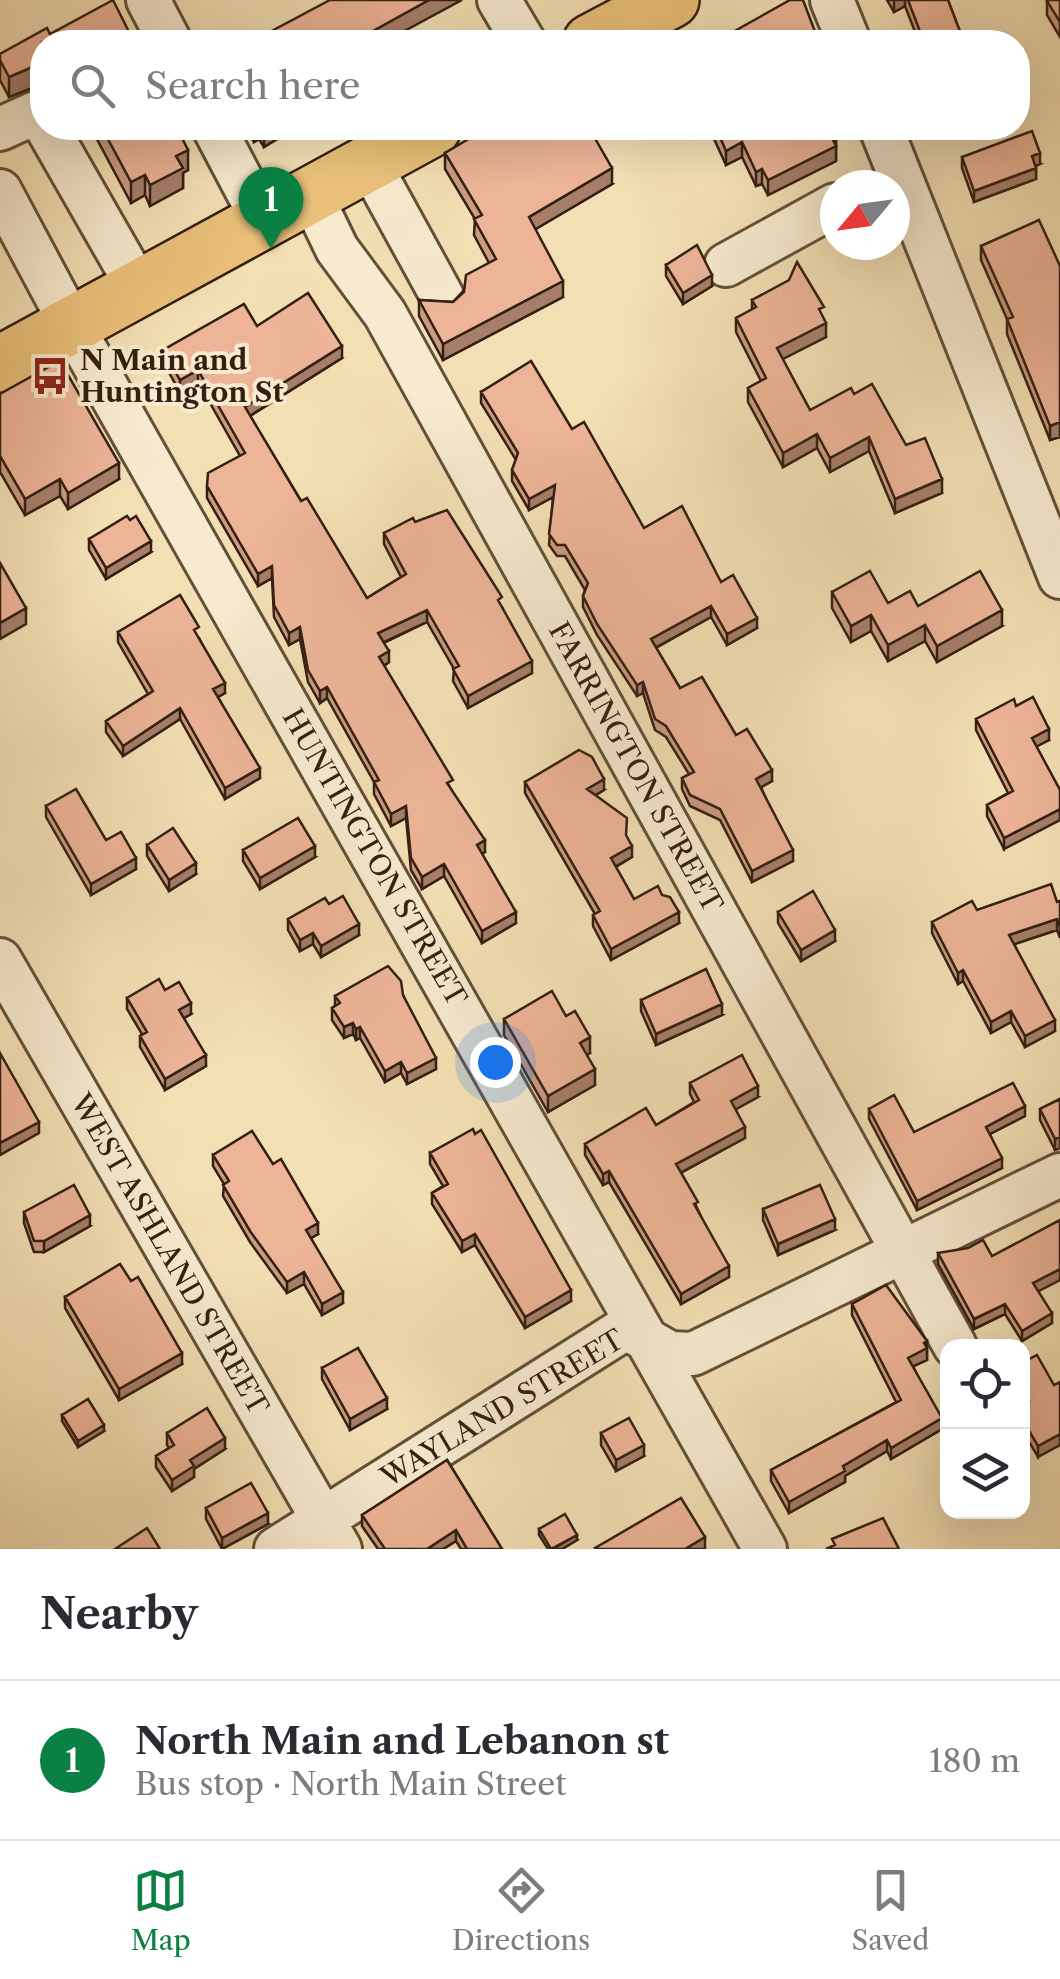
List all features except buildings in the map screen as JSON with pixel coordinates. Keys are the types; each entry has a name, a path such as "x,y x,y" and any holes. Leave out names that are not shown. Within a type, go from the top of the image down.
{"main road":[{"path":"614,30 670,0"},
{"path":"0,364 411,140"}],"street":[{"path":"148,0 164,30"},
{"path":"500,0 517,30"},
{"path":"832,0 843,30"},
{"path":"0,129 30,115"},
{"path":"54,140 138,287"},
{"path":"220,140 262,219"},
{"path":"882,140 884,170"},
{"path":"368,163 442,296"},
{"name":"HUNTINGTON STREET","path":"0,191 71,324 652,1341 766,1549"},
{"name":"FARRINGTON STREET","path":"310,194 337,249 386,314 951,1339"},
{"path":"726,265 820,214"},
{"path":"910,235 1060,577"},
{"name":"WEST ASHLAND STREET","path":"0,960 331,1533"},
{"name":"WAYLAND STREET","path":"276,1549 331,1533 626,1328 670,1353 693,1354 1060,1175"}],"place":[{"name":"North Main and Lebanon st","path":"271,249"},
{"name":"N Main and Huntington St","path":"50,376"}]}
